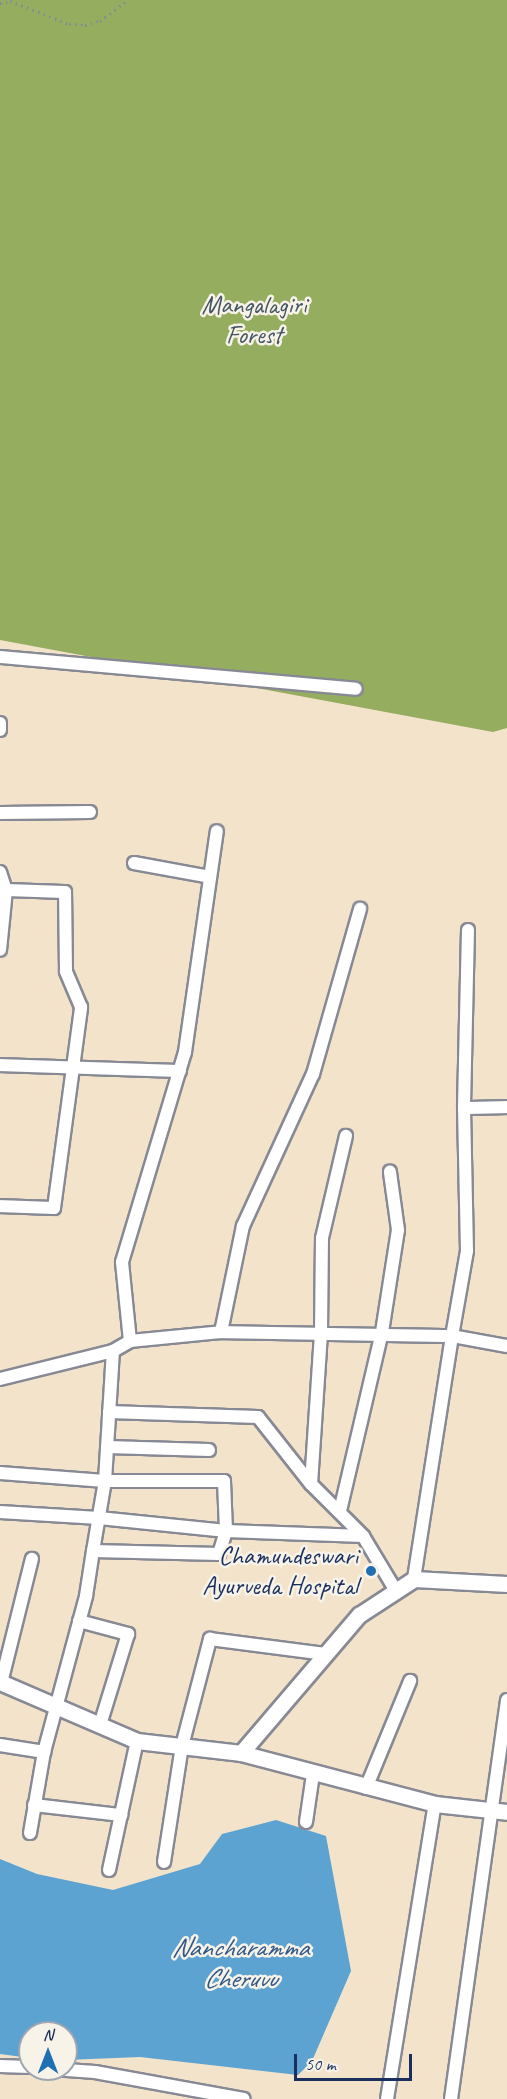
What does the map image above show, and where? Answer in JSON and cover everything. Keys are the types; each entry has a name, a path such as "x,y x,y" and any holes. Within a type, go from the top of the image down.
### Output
{"street":[{"path":"0,657 356,688"},
{"path":"0,723 0,730"},
{"path":"0,813 90,812"},
{"path":"130,1341 122,1262 180,1071 217,831"},
{"path":"134,863 210,877"},
{"path":"0,872 6,890 0,950"},
{"path":"0,1206 54,1208 81,1007 66,971 65,892 6,890"},
{"path":"221,1332 243,1226 314,1074 360,909"},
{"path":"414,1579 467,1251 464,1108 468,930"},
{"path":"0,1065 180,1071"},
{"path":"464,1108 507,1107"},
{"path":"311,1484 321,1332 322,1238 346,1136"},
{"path":"340,1512 382,1332 398,1230 390,1172"},
{"path":"0,1379 113,1351 130,1341 221,1332 382,1332 452,1336 507,1346"},
{"path":"30,1833 44,1752 79,1621 99,1518 105,1481 113,1351"},
{"path":"109,1412 258,1417 311,1484 363,1536 396,1591"},
{"path":"107,1447 209,1450"},
{"path":"0,1473 105,1481 224,1481 226,1531 219,1554 93,1551"},
{"path":"0,1512 99,1518 226,1531 363,1536"},
{"path":"32,1559 0,1683 137,1741 241,1754 435,1804 507,1812"},
{"path":"241,1754 359,1615 414,1579 507,1584"},
{"path":"79,1621 128,1634 100,1725"},
{"path":"164,1862 182,1746 210,1639 325,1654"},
{"path":"366,1788 410,1681"},
{"path":"451,2099 507,1700"},
{"path":"109,1870 137,1741"},
{"path":"0,1745 44,1752"},
{"path":"306,1822 313,1774"},
{"path":"387,2099 435,1804"},
{"path":"34,1805 121,1815"},
{"path":"0,2066 18,2067"},
{"path":"78,2071 95,2072 186,2095 244,2099"}],"path":[{"path":"0,3 10,1 69,24 85,25 100,21 128,0"}],"green space":[{"name":"Mangalagiri Forest","path":"0,0 507,0 507,728 493,732 0,640"}],"water":[{"name":"Nancharamma Cheruvu","path":"276,1820 326,1836 351,1971 312,2061 298,2075 140,2057 78,2060 78,2021 18,2021 18,2056 0,2054 0,1859 37,1874 113,1890 200,1864 222,1834"}],"place":[{"name":"Chamundeswari Ayurveda Hospital","path":"371,1571"}]}
